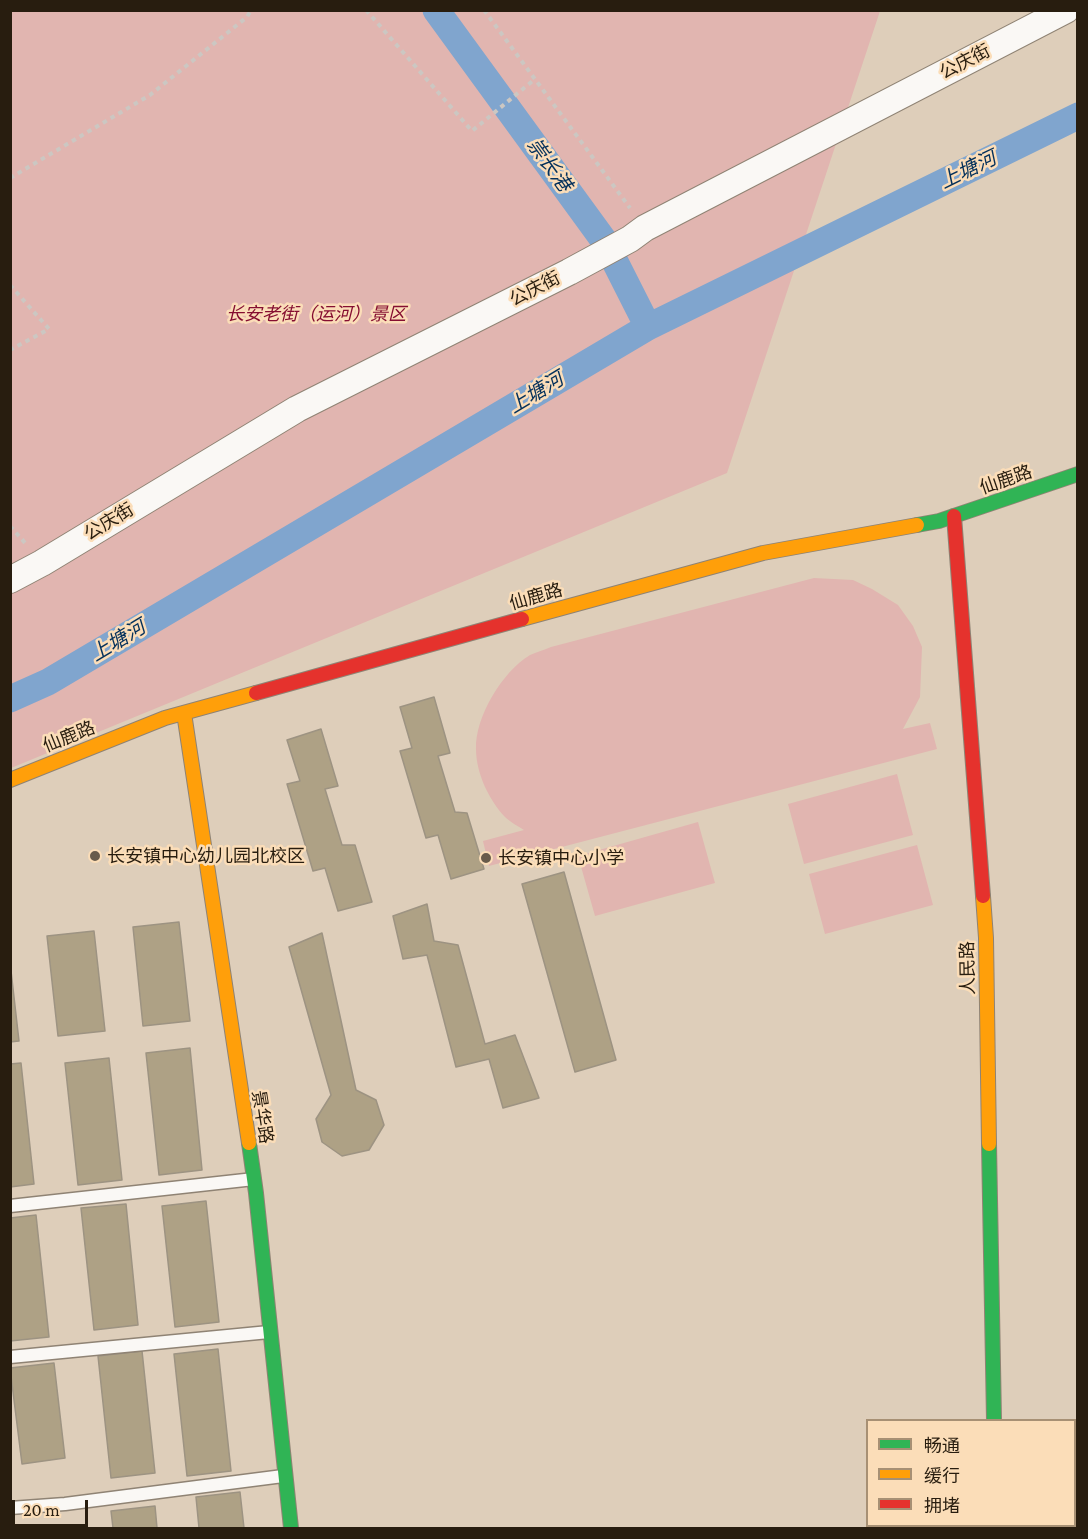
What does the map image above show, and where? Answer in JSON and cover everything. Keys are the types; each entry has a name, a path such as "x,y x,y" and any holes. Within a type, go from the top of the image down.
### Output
{"street":[{"name":"公庆街","path":"10,580 297,409 569,272 1066,10"},
{"name":"仙鹿路","path":"10,780 165,718 763,553 939,521 1077,474"},
{"name":"人民路","path":"954,516 986,938 994,1419"},
{"name":"景华路","path":"184,713 254,1179 291,1528"}],"lane":[{"path":"10,1206 254,1179"},
{"path":"10,1357 270,1332"},
{"path":"10,1508 285,1476"}],"path":[{"path":"10,178 150,95 247,17 252,10"},
{"path":"366,10 472,131 535,80"},
{"path":"484,10 535,80 638,234"},
{"path":"10,285 49,329 10,350"}],"green space":[{"name":"长安老街（运河）景区","path":"11,11 880,11 727,473 11,768"},
{"path":"814,578 853,580 898,605 913,626 922,647 920,697 903,729 930,723 937,749 489,866 483,841 524,830 505,817 489,794 478,767 477,736 492,696 510,672 520,663 530,655 551,647"},
{"path":"897,774 913,835 804,864 788,804"},
{"path":"698,822 715,883 595,916 578,856"},
{"path":"917,845 933,905 825,934 809,874"}],"building":[{"path":"434,697 450,753 438,756 455,812 467,813 484,869 451,879 438,835 426,838 400,751 412,748 400,707"},
{"path":"321,729 338,786 325,789 342,845 355,845 372,902 338,911 325,868 313,871 287,784 300,781 287,740"},
{"path":"564,872 616,1060 575,1072 522,884"},
{"path":"427,904 434,941 458,945 485,1044 515,1035 539,1098 503,1108 489,1059 456,1067 427,955 403,959 393,916"},
{"path":"179,922 190,1021 143,1026 133,927"},
{"path":"94,931 105,1031 58,1036 47,936"},
{"path":"322,933 356,1090 376,1100 384,1125 369,1150 342,1156 322,1142 316,1119 331,1095 289,947"},
{"path":"10,962 19,1041 10,1042"},
{"path":"190,1048 202,1170 159,1175 146,1053"},
{"path":"109,1058 122,1180 78,1185 65,1063"},
{"path":"21,1063 34,1184 10,1187 10,1064"},
{"path":"206,1201 219,1322 175,1327 162,1206"},
{"path":"126,1204 138,1325 94,1330 81,1208"},
{"path":"36,1215 49,1337 10,1341 10,1218"},
{"path":"218,1349 231,1471 187,1476 174,1354"},
{"path":"142,1351 155,1473 111,1478 98,1356"},
{"path":"54,1363 65,1458 22,1464 10,1368"},
{"path":"240,1492 244,1528 199,1528 196,1497"},
{"path":"155,1506 157,1528 113,1528 111,1511"}],"waterway":[{"name":"崇长港","path":"436,10 605,242 648,327"},
{"name":"上塘河","path":"10,699 48,682 648,327 1078,116"}],"traffic: fast":[{"path":"917,525 939,521 1078,474"},
{"path":"249,1143 291,1528"},
{"path":"989,1144 994,1419"}],"traffic: slow":[{"path":"522,619 763,553 917,525"},
{"path":"10,780 165,718 256,693"},
{"path":"184,713 249,1143"},
{"path":"983,896 986,938 989,1144"}],"traffic: jam":[{"path":"954,516 983,896"},
{"path":"256,693 522,619"}],"place":[{"name":"长安镇中心幼儿园北校区","path":"95,856"},
{"name":"长安镇中心小学","path":"486,858"}]}
